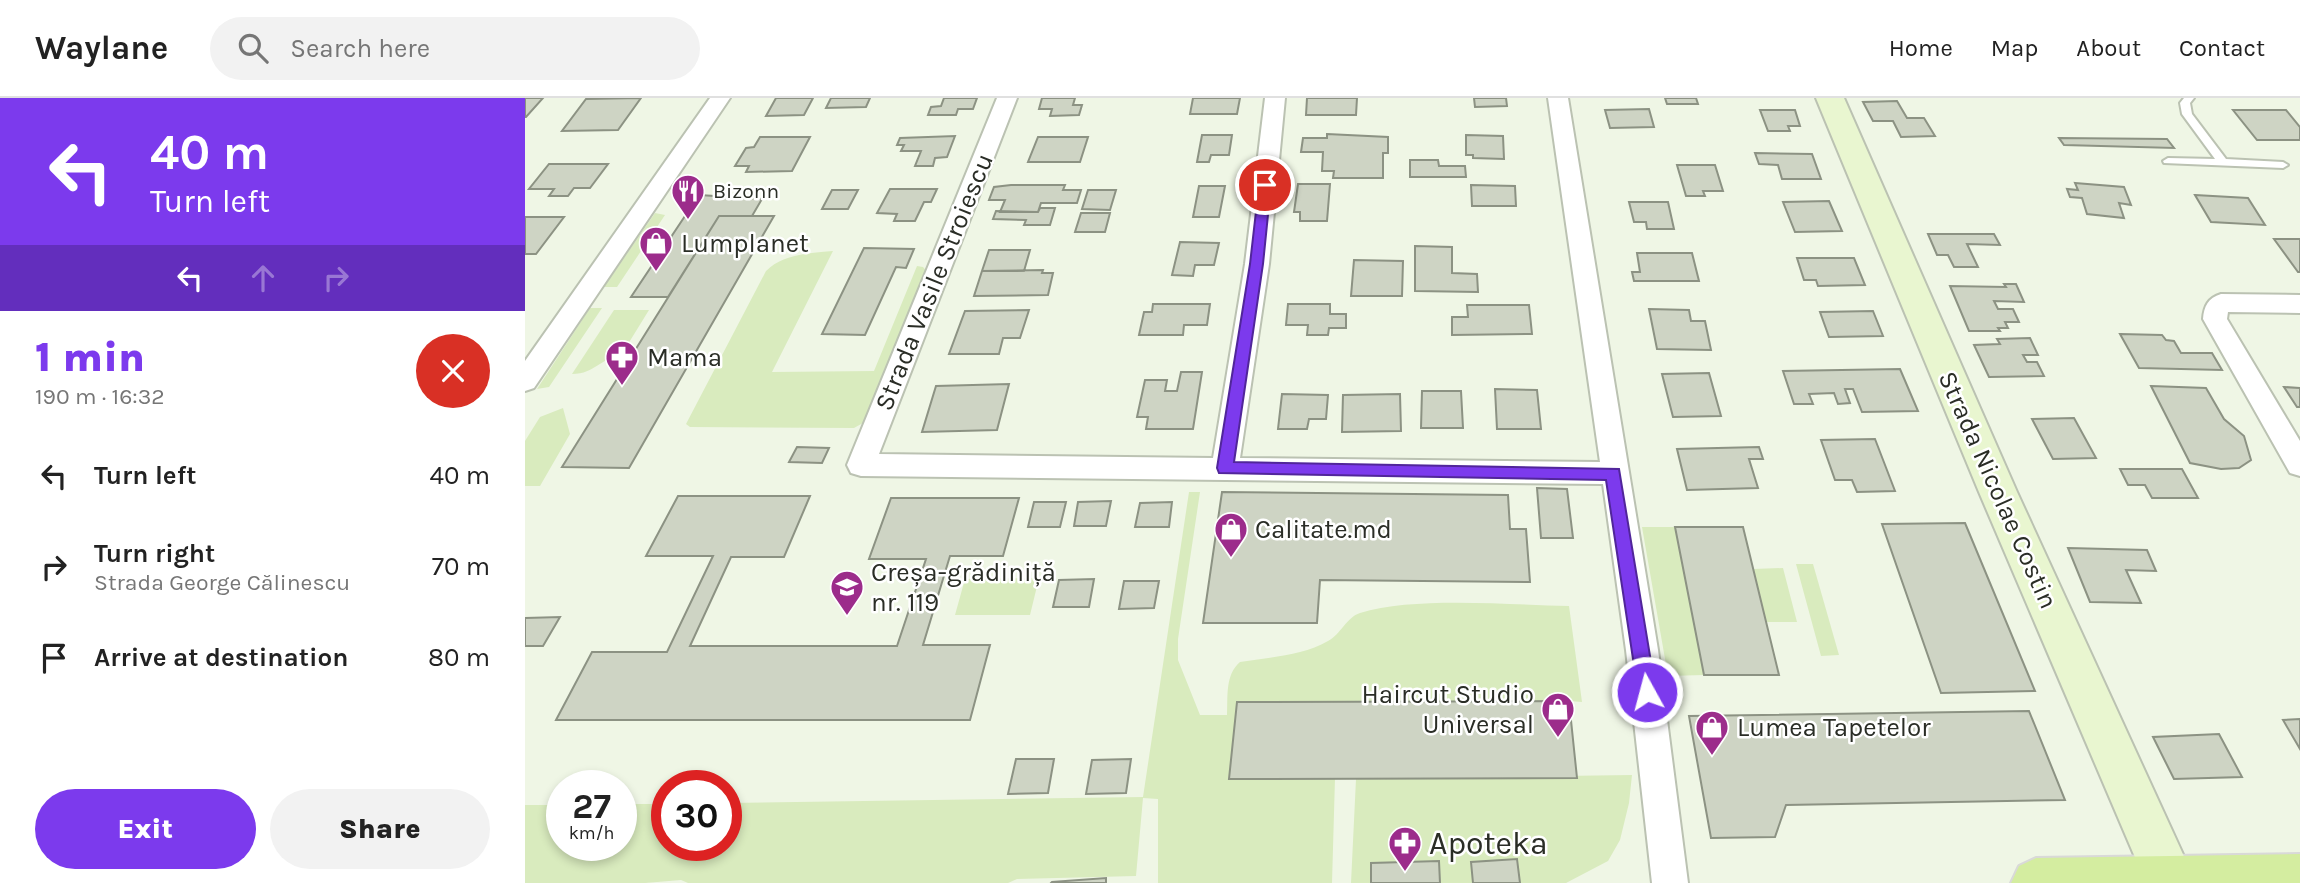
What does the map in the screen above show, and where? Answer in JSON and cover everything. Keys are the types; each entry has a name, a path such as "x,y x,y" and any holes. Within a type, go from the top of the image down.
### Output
{"main road":[{"name":"Strada Nicolae Costin","path":"1830,98 1998,492 2170,880"},
{"path":"2060,883 2300,879"}],"street":[{"path":"525,381 720,98"},
{"name":"Strada Vasile Stroiescu","path":"1007,98 861,465 1225,468"},
{"path":"1275,98 1257,264 1225,468 1613,473"},
{"path":"1558,98 1642,650 1670,883"},
{"path":"2300,304 2221,303 2216,309 2215,319 2300,465"}],"lane":[{"path":"2189,98 2185,103 2187,114 2223,162"},
{"path":"2168,160 2283,165"}],"green space":[{"path":"655,213 665,215 617,287 604,287"},
{"path":"833,251 772,372 874,371 917,266 923,267 929,274 870,419 854,428 690,427 686,424 766,271 789,258"},
{"path":"590,308 602,308 549,387 537,389"},
{"path":"614,310 649,310 620,357 607,360 587,371 572,374"},
{"path":"563,408 570,434 540,486 525,486 525,441 540,417"},
{"path":"1189,492 1200,492 1178,639 1178,660 1200,715 1227,715 1230,679 1240,662 1285,655 1318,646 1332,638 1351,618 1360,613 1434,603 1569,606 1582,702 1569,701 1335,778 1332,883 1158,883 1158,799 1143,798 1136,876 1017,879 1008,883 688,883 681,880 645,883 525,883 525,805 546,805 546,861 637,861 637,804 651,804 651,861 742,861 742,803 1143,797"},
{"path":"1642,527 1675,527 1704,675 1668,676"},
{"path":"1796,564 1813,564 1839,655 1821,656"},
{"path":"1783,568 1797,622 1766,622 1753,569"},
{"path":"1039,578 1030,615 955,615 965,579"},
{"path":"1632,775 1629,803 1620,840 1608,861 1566,883 1520,883 1517,859 1473,883 1440,883 1438,861 1372,863 1371,883 1351,883 1356,779"}],"building":[{"path":"525,98 543,98 526,117 525,117"},
{"path":"641,98 618,130 562,131 586,99"},
{"path":"776,98 813,98 804,115 766,116"},
{"path":"831,98 870,98 866,107 826,108"},
{"path":"944,98 977,98 973,109 958,109 956,115 928,115 931,107 941,106"},
{"path":"1042,98 1075,98 1073,105 1082,105 1079,115 1050,116 1052,109 1039,109"},
{"path":"1193,98 1240,98 1237,114 1190,114"},
{"path":"1307,98 1357,98 1356,115 1306,115"},
{"path":"1474,98 1506,98 1507,106 1475,107"},
{"path":"1665,98 1696,98 1698,104 1667,104"},
{"path":"1897,101 1907,118 1924,118 1935,136 1901,137 1893,121 1873,121 1863,102"},
{"path":"1649,109 1654,127 1610,128 1605,110"},
{"path":"1760,110 1795,110 1800,126 1788,126 1790,131 1768,131"},
{"path":"2233,110 2286,110 2300,127 2300,140 2257,140"},
{"path":"1327,134 1388,137 1388,153 1383,153 1383,178 1333,178 1334,171 1322,171 1323,152 1301,152 1303,138 1327,138"},
{"path":"1202,135 1232,135 1229,155 1211,155 1209,162 1197,162"},
{"path":"1466,135 1503,136 1504,159 1473,158 1473,155 1466,155"},
{"path":"955,136 947,157 935,158 933,166 915,166 921,151 901,151 904,145 897,145 900,138"},
{"path":"760,137 810,137 792,171 746,172 749,166 735,166 746,148 754,147"},
{"path":"1038,137 1088,137 1080,162 1028,162"},
{"path":"2059,138 2167,139 2174,148 2064,145"},
{"path":"1755,153 1812,154 1821,179 1782,179 1778,165 1759,164"},
{"path":"1410,160 1438,160 1439,166 1465,166 1466,177 1410,177"},
{"path":"549,164 608,164 590,188 574,188 568,196 549,196 554,189 529,189"},
{"path":"1677,165 1715,165 1723,191 1703,191 1705,196 1686,196"},
{"path":"2075,183 2124,187 2131,205 2119,203 2124,218 2087,214 2082,198 2070,197 2067,189 2078,190"},
{"path":"1298,184 1330,184 1327,221 1300,221 1300,212 1294,212"},
{"path":"1065,185 1063,190 1081,190 1077,203 1041,203 1038,212 1000,212 1005,200 989,200 994,187"},
{"path":"1471,185 1515,186 1516,206 1472,206"},
{"path":"1199,186 1225,186 1219,217 1193,217"},
{"path":"890,189 937,189 931,202 924,202 915,221 894,221 897,214 877,213"},
{"path":"832,190 858,190 848,209 822,209"},
{"path":"1088,190 1116,190 1110,210 1082,209"},
{"path":"699,195 762,199 752,216 719,216 668,297 631,297"},
{"path":"2195,195 2248,198 2265,225 2211,222"},
{"path":"1829,201 1842,231 1795,232 1783,202"},
{"path":"1629,202 1668,202 1674,229 1647,229 1646,222 1634,222"},
{"path":"1040,208 1055,208 1050,225 1024,225 1026,220 993,219 996,211 1038,212"},
{"path":"1081,213 1110,213 1105,232 1075,232"},
{"path":"719,216 774,216 629,468 562,467"},
{"path":"525,217 564,217 536,254 525,254"},
{"path":"1928,234 1994,234 2000,245 1967,244 1978,267 1954,267 1948,255 1937,255"},
{"path":"2274,239 2300,239 2300,272 2298,272"},
{"path":"1180,242 1219,243 1214,265 1195,265 1193,276 1172,275"},
{"path":"1415,246 1452,247 1452,273 1477,274 1478,292 1415,291"},
{"path":"864,248 914,249 906,268 896,267 865,335 822,334"},
{"path":"989,250 1030,250 1024,271 982,271"},
{"path":"1637,253 1692,253 1699,281 1634,281 1632,272 1640,272"},
{"path":"1797,258 1854,258 1865,285 1818,286 1816,280 1804,280"},
{"path":"1354,260 1403,261 1402,296 1351,296"},
{"path":"1043,270 1042,273 1053,273 1048,295 974,296 982,271"},
{"path":"2004,284 2016,284 2024,302 1994,301 1998,309 2013,309 2019,322 2005,322 2008,328 1998,328 2000,331 1969,331 1950,286 2006,287"},
{"path":"1153,304 1210,304 1207,325 1184,325 1183,335 1139,335 1144,312 1152,312"},
{"path":"1288,304 1330,304 1330,314 1346,314 1346,328 1329,328 1328,335 1307,335 1308,325 1286,325"},
{"path":"1467,305 1529,305 1532,334 1452,335 1452,317 1468,317"},
{"path":"1649,309 1689,310 1691,321 1705,321 1711,350 1657,349"},
{"path":"1029,310 1020,338 1003,338 999,354 949,354 965,311"},
{"path":"1873,311 1883,336 1829,337 1820,312"},
{"path":"2120,334 2162,335 2166,340 2174,341 2181,353 2212,353 2222,370 2139,368"},
{"path":"2030,338 2038,355 2023,355 2027,362 2037,362 2044,376 1989,377 1974,345 2000,344 1997,339"},
{"path":"1900,369 1918,411 1862,412 1853,389 1845,389 1850,403 1838,404 1834,393 1809,394 1813,404 1794,404 1783,371"},
{"path":"1181,372 1202,372 1193,429 1146,429 1148,417 1137,417 1145,380 1167,380 1165,391 1177,391"},
{"path":"1709,373 1721,416 1673,417 1662,374"},
{"path":"1009,384 997,430 922,432 936,386"},
{"path":"2151,386 2206,388 2224,419 2244,436 2251,460 2239,468 2221,469 2190,463"},
{"path":"2284,387 2300,388 2300,407 2297,407"},
{"path":"1495,389 1537,390 1541,429 1497,429"},
{"path":"1422,391 1461,391 1463,428 1421,428"},
{"path":"1282,394 1328,395 1326,419 1309,419 1307,429 1278,429"},
{"path":"1400,394 1401,431 1342,432 1343,395"},
{"path":"2074,418 2096,458 2053,459 2032,419"},
{"path":"1875,439 1895,491 1857,492 1852,480 1835,480 1821,440"},
{"path":"797,447 829,448 822,463 789,462"},
{"path":"1759,447 1763,459 1749,459 1758,488 1687,490 1677,449"},
{"path":"2120,469 2182,469 2198,498 2152,498 2145,485 2128,485"},
{"path":"1537,488 1567,489 1573,538 1541,538"},
{"path":"1222,492 1508,495 1510,529 1526,529 1530,582 1320,580 1317,623 1203,623"},
{"path":"678,496 810,496 784,557 731,557 690,646 897,646 926,559 869,559 891,498 1019,498 1003,556 950,556 923,645 990,645 970,720 556,720 592,652 667,652 713,556 646,556"},
{"path":"1111,501 1106,526 1074,526 1078,502"},
{"path":"1034,502 1066,502 1060,527 1028,527"},
{"path":"1172,502 1169,527 1135,527 1140,503"},
{"path":"1965,523 2035,691 1941,693 1882,524"},
{"path":"1675,527 1743,527 1779,675 1704,675"},
{"path":"2068,548 2147,550 2156,571 2126,570 2141,603 2090,602"},
{"path":"1094,579 1089,607 1053,607 1059,580"},
{"path":"1124,581 1159,581 1154,608 1119,609"},
{"path":"560,617 543,646 525,646 525,618"},
{"path":"1569,701 1577,778 1229,779 1237,702"},
{"path":"2029,711 2065,800 1786,805 1775,837 1711,838 1689,716"},
{"path":"2300,719 2300,749 2283,720"},
{"path":"2219,734 2242,777 2174,779 2153,737"},
{"path":"1016,759 1054,759 1048,793 1008,794"},
{"path":"1131,759 1126,793 1086,794 1092,760"},
{"path":"1517,859 1520,883 1473,883 1471,862"},
{"name":"Apoteka","path":"1439,861 1440,883 1371,883 1371,863"},
{"path":"1106,878 1106,883 1051,883 1052,882"}],"place":[{"name":"Bizonn","path":"688,221"},
{"name":"Lumplanet","path":"656,273"},
{"name":"Mama","path":"622,387"},
{"name":"Calitate.md","path":"1231,559"},
{"name":"Creșa-grădiniță nr. 119","path":"847,617"},
{"name":"Haircut Studio Universal","path":"1558,739"},
{"name":"Lumea Tapetelor","path":"1712,757"},
{"name":"Apoteka","path":"1405,873"}],"route":[{"path":"1265,185 1257,264 1225,468 1613,473 1647,692"}]}
